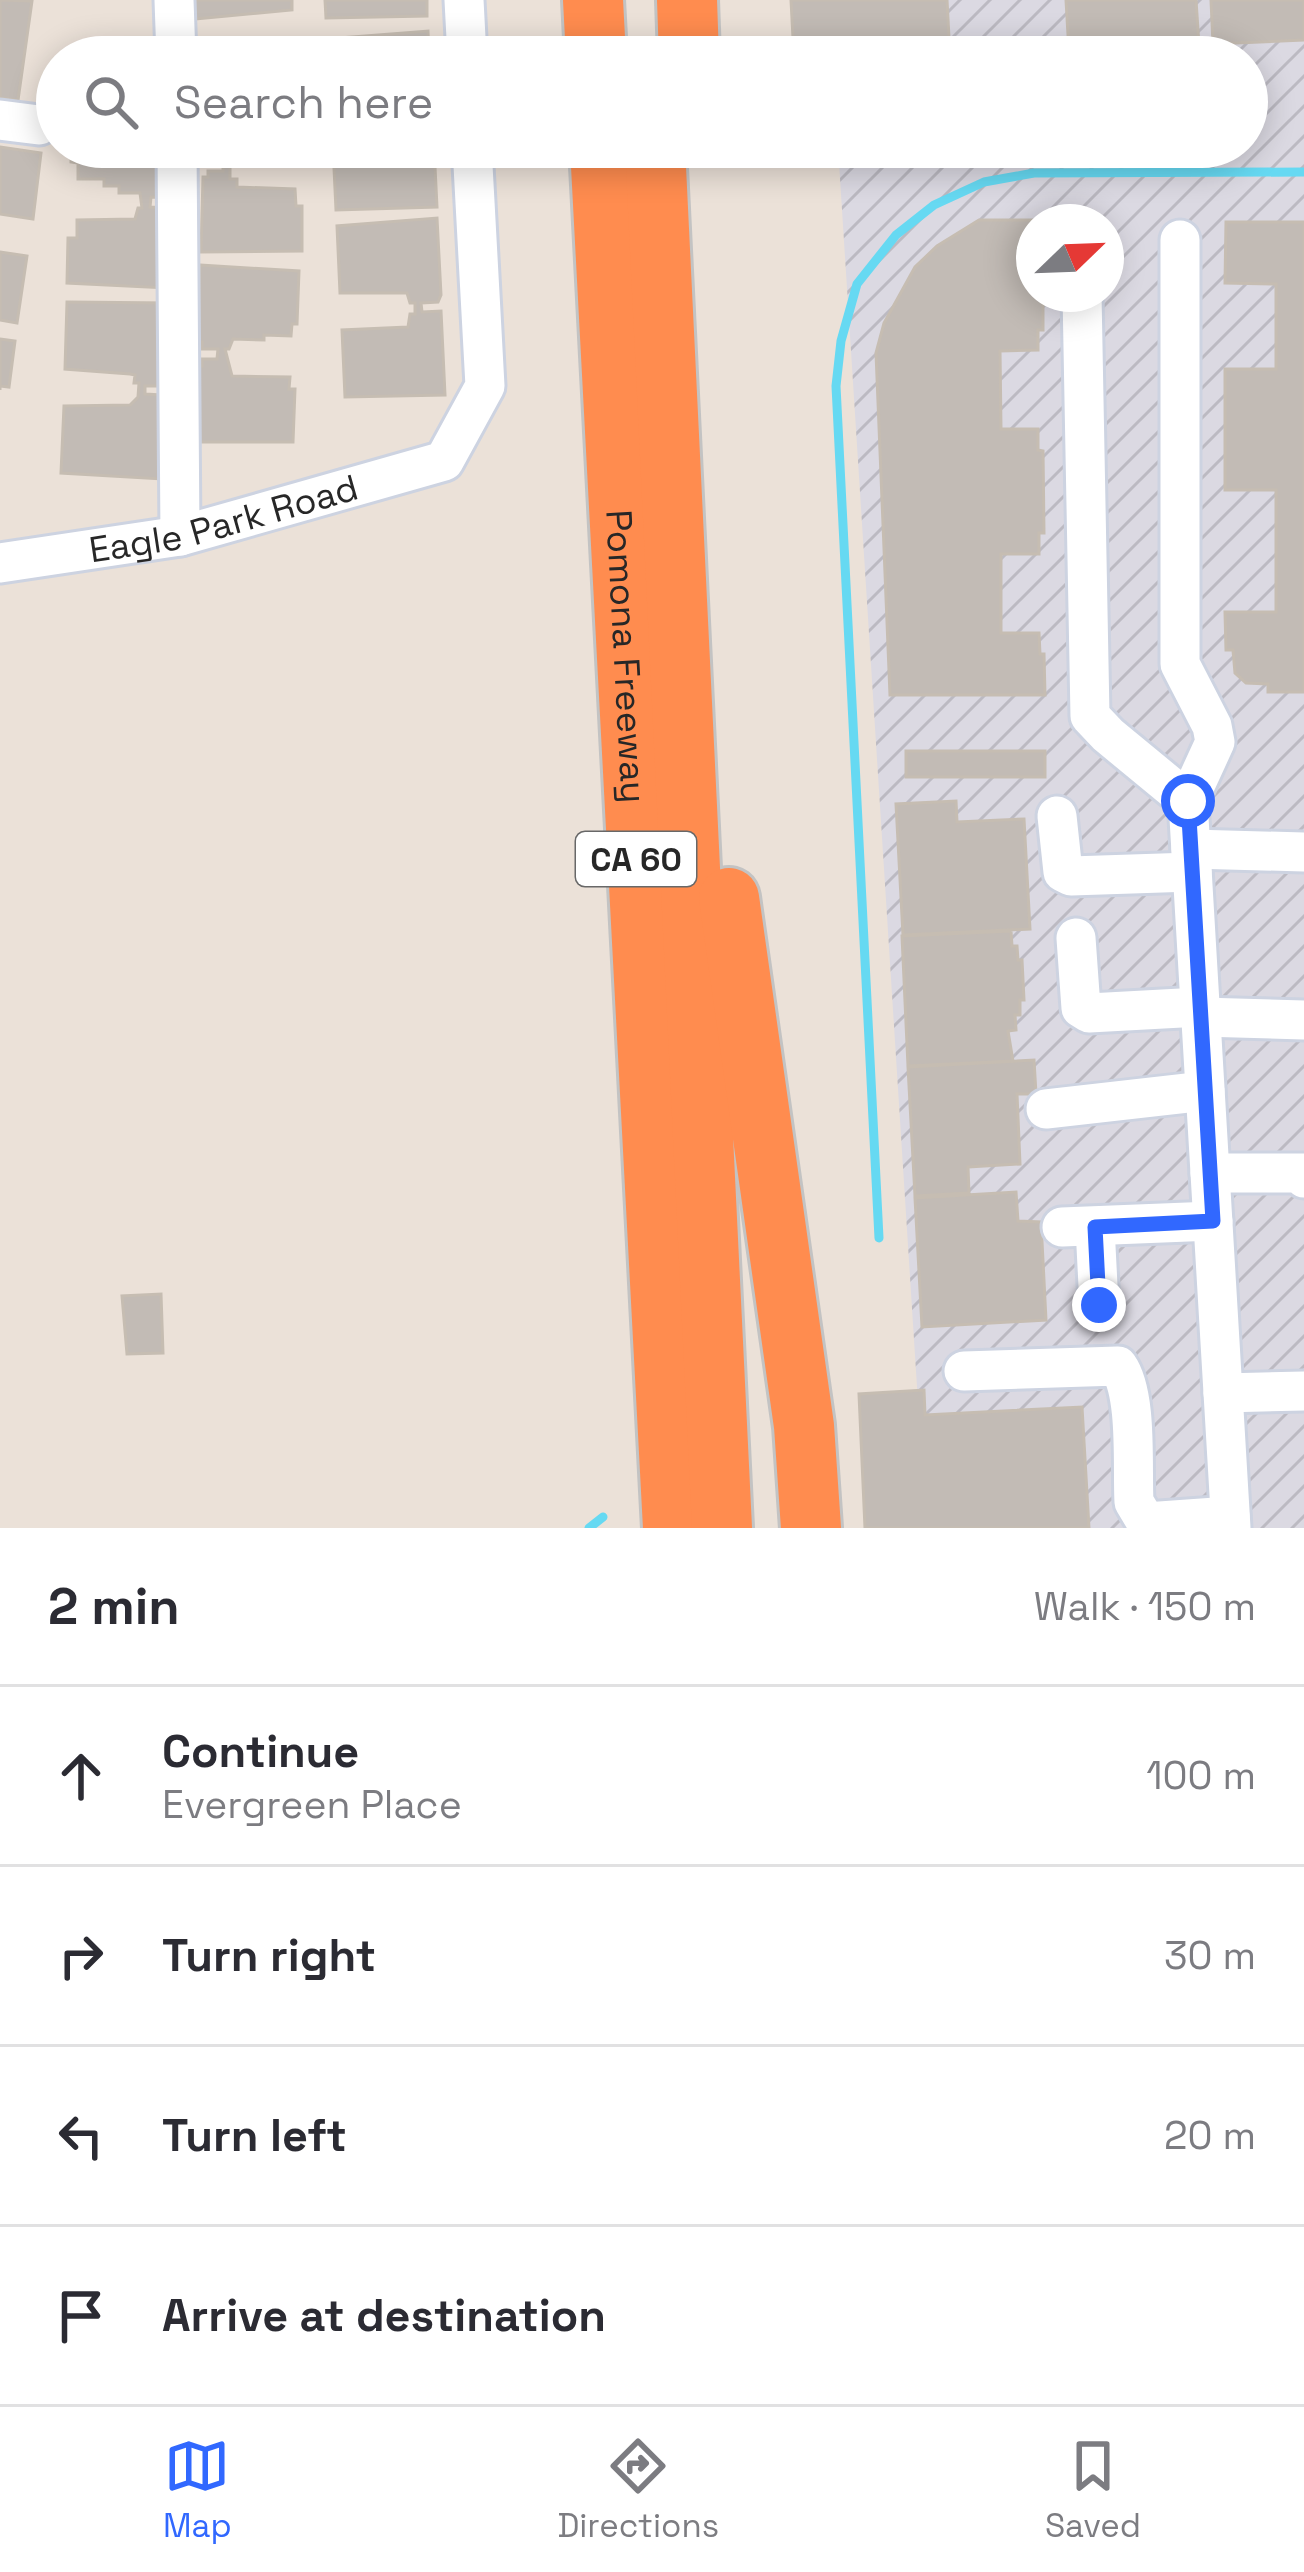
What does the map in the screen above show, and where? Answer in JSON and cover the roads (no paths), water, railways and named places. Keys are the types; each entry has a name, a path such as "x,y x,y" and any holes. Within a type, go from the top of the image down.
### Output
{"highway":[{"path":"593,0 595,36"},
{"path":"630,0 631,36"},
{"path":"648,0 650,36"},
{"path":"687,0 688,36"},
{"name":"Pomona Freeway","path":"601,168 673,1528"},
{"path":"638,168 703,1528"},
{"path":"656,168 722,1528"},
{"name":"CA 60","path":"695,168 759,1528"},
{"path":"729,898 805,1426 811,1528"}],"street":[{"path":"174,0 175,36"},
{"path":"464,0 466,36"},
{"path":"177,168 180,536"},
{"name":"Eagle Park Road","path":"0,563 180,536 444,461 485,386 473,168"},
{"path":"964,1371 1118,1366 1130,1398 1134,1502 1139,1515 1146,1522 1231,1522 1188,801 1215,742 1212,726 1180,664 1180,240"},
{"path":"1082,312 1090,716 1188,801"},
{"path":"1058,816 1063,872 1071,876 1304,852"},
{"path":"1076,938 1081,1007 1089,1013 1201,1012 1304,1020"},
{"path":"1046,1109 1205,1091"},
{"path":"1210,1173 1302,1173 1304,1178"},
{"path":"1099,1305 1078,1227 1213,1221"},
{"path":"1223,1393 1304,1391"}],"waterway":[{"path":"879,1238 836,386 841,341 857,284 896,235 934,205 984,182 1034,173 1304,172"},
{"path":"589,1528 603,1517"}]}
